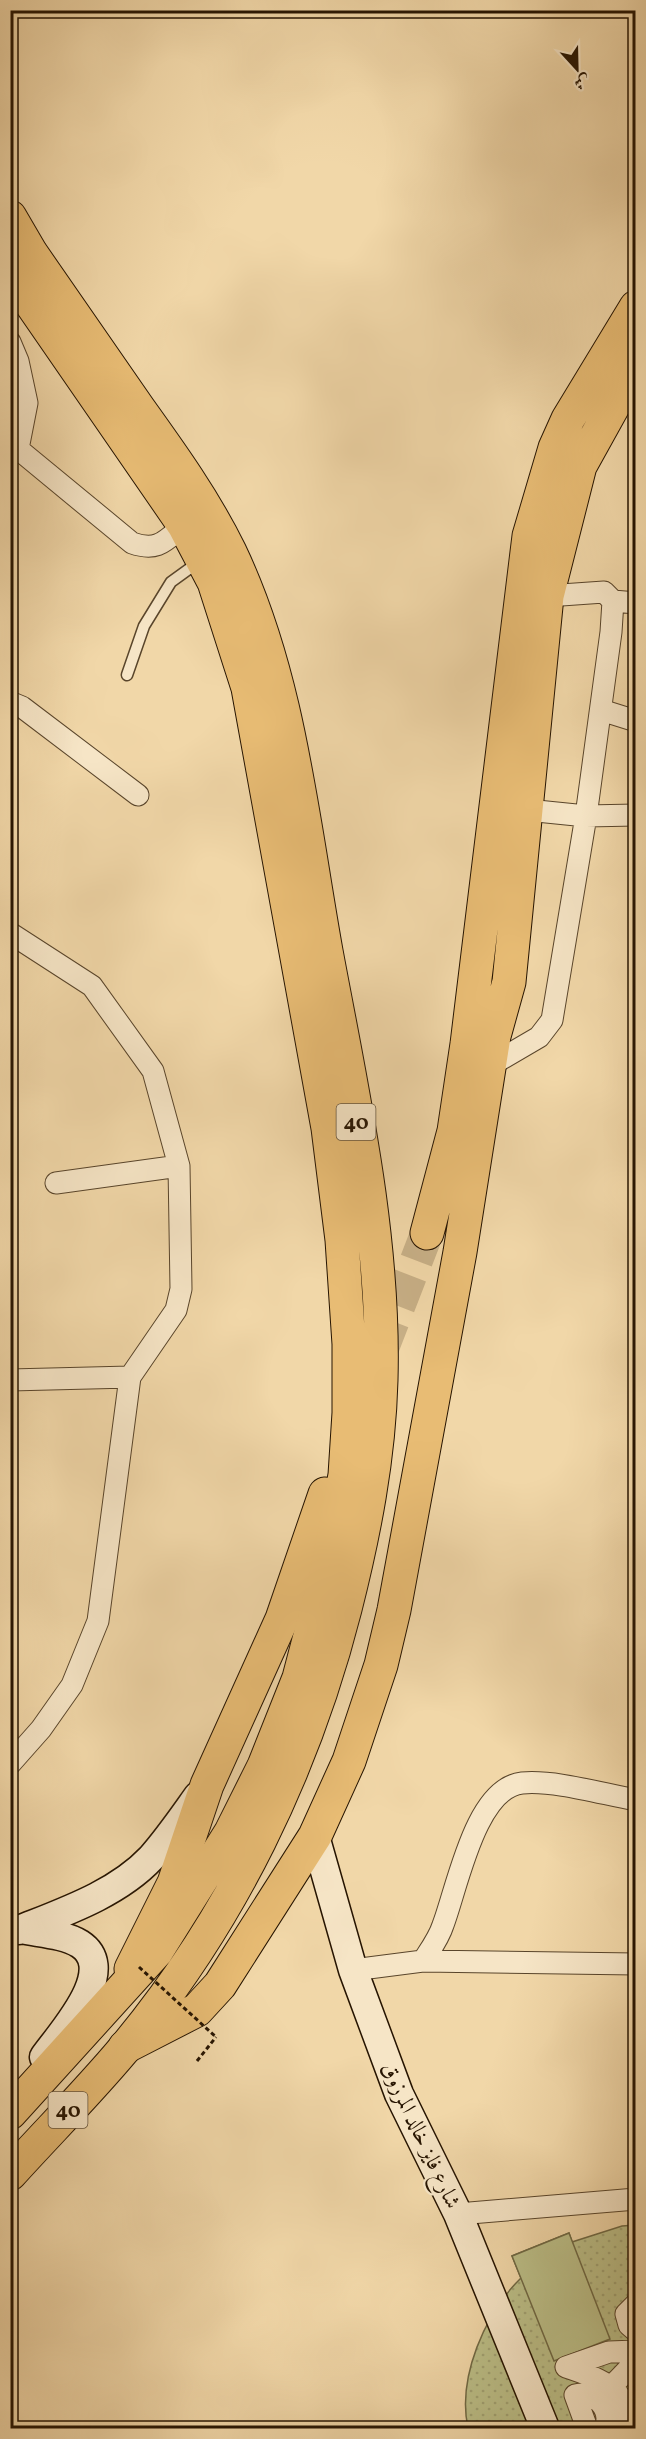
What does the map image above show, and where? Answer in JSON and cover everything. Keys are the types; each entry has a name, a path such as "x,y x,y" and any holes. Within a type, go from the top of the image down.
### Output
{"main road":[{"name":"40","path":"10,217 31,253 194,488 228,548 252,602 278,685 332,979 372,1230 380,1329 381,1382 363,1536 332,1661 312,1721 276,1808 249,1863 187,1963 125,2047 10,2174"},
{"name":"40","path":"10,273 184,525 202,559 232,632 248,688 328,1128 342,1240 349,1344 349,1413 345,1475 327,1571 299,1678 264,1766 231,1832 166,1939 10,2113"},
{"path":"426,1233 454,1131 466,1055 529,536 552,457 568,419 636,307"},
{"path":"125,2047 197,2010 220,1984 315,1836 350,1761 381,1665 394,1610 460,1252 494,1036 509,982 547,596 580,466 636,365"},
{"path":"119,1993 174,1883 207,1785 282,1618 325,1494"}],"street":[{"path":"10,342 18,361 27,404 14,450 132,543 148,549 160,545 184,525"},
{"path":"547,596 604,592 613,601 636,603"},
{"path":"491,1065 539,1037 552,1020 586,816 613,601"},
{"path":"10,702 22,707 138,795"},
{"path":"601,710 636,721"},
{"path":"527,810 586,816 636,815"},
{"path":"10,933 92,986 153,1071 179,1166 181,1289 176,1310 130,1377 98,1621 72,1685 41,1729 10,1764"},
{"path":"56,1183 179,1166"},
{"path":"10,1380 130,1377"},
{"path":"423,1961 442,1928 483,1813 499,1795 520,1784 543,1784 636,1800"},
{"path":"16,1931 85,1902 120,1884 150,1859 207,1785"},
{"name":"شارع فايز خالد المرزوق","path":"315,1836 353,1970 408,2113 458,2214 545,2428"},
{"path":"10,2113 40,2063 82,2005 92,1983 93,1971 89,1953 81,1945 64,1938 16,1931"},
{"path":"353,1970 423,1961 636,1964"},
{"path":"458,2214 636,2199"},
{"path":"636,2304 626,2314 629,2325 636,2331"},
{"path":"619,2398 600,2402 588,2384 566,2367 609,2352 636,2351"},
{"path":"625,2428 627,2420 619,2398 636,2361"},
{"path":"587,2428 575,2395 588,2384"}],"lane":[{"path":"127,675 144,626 171,582 202,559"}],"path":[{"path":"139,1967 216,2037 197,2061"}],"green space":[{"path":"635,2225 635,2428 589,2395 587,2428 468,2428 467,2388 470,2368 477,2347 496,2309 521,2278 512,2256 569,2233 572,2242 622,2226"},
{"path":"569,2233 610,2339 554,2361 512,2256"}],"tunnel":[{"path":"381,1352 427,1233"}]}
